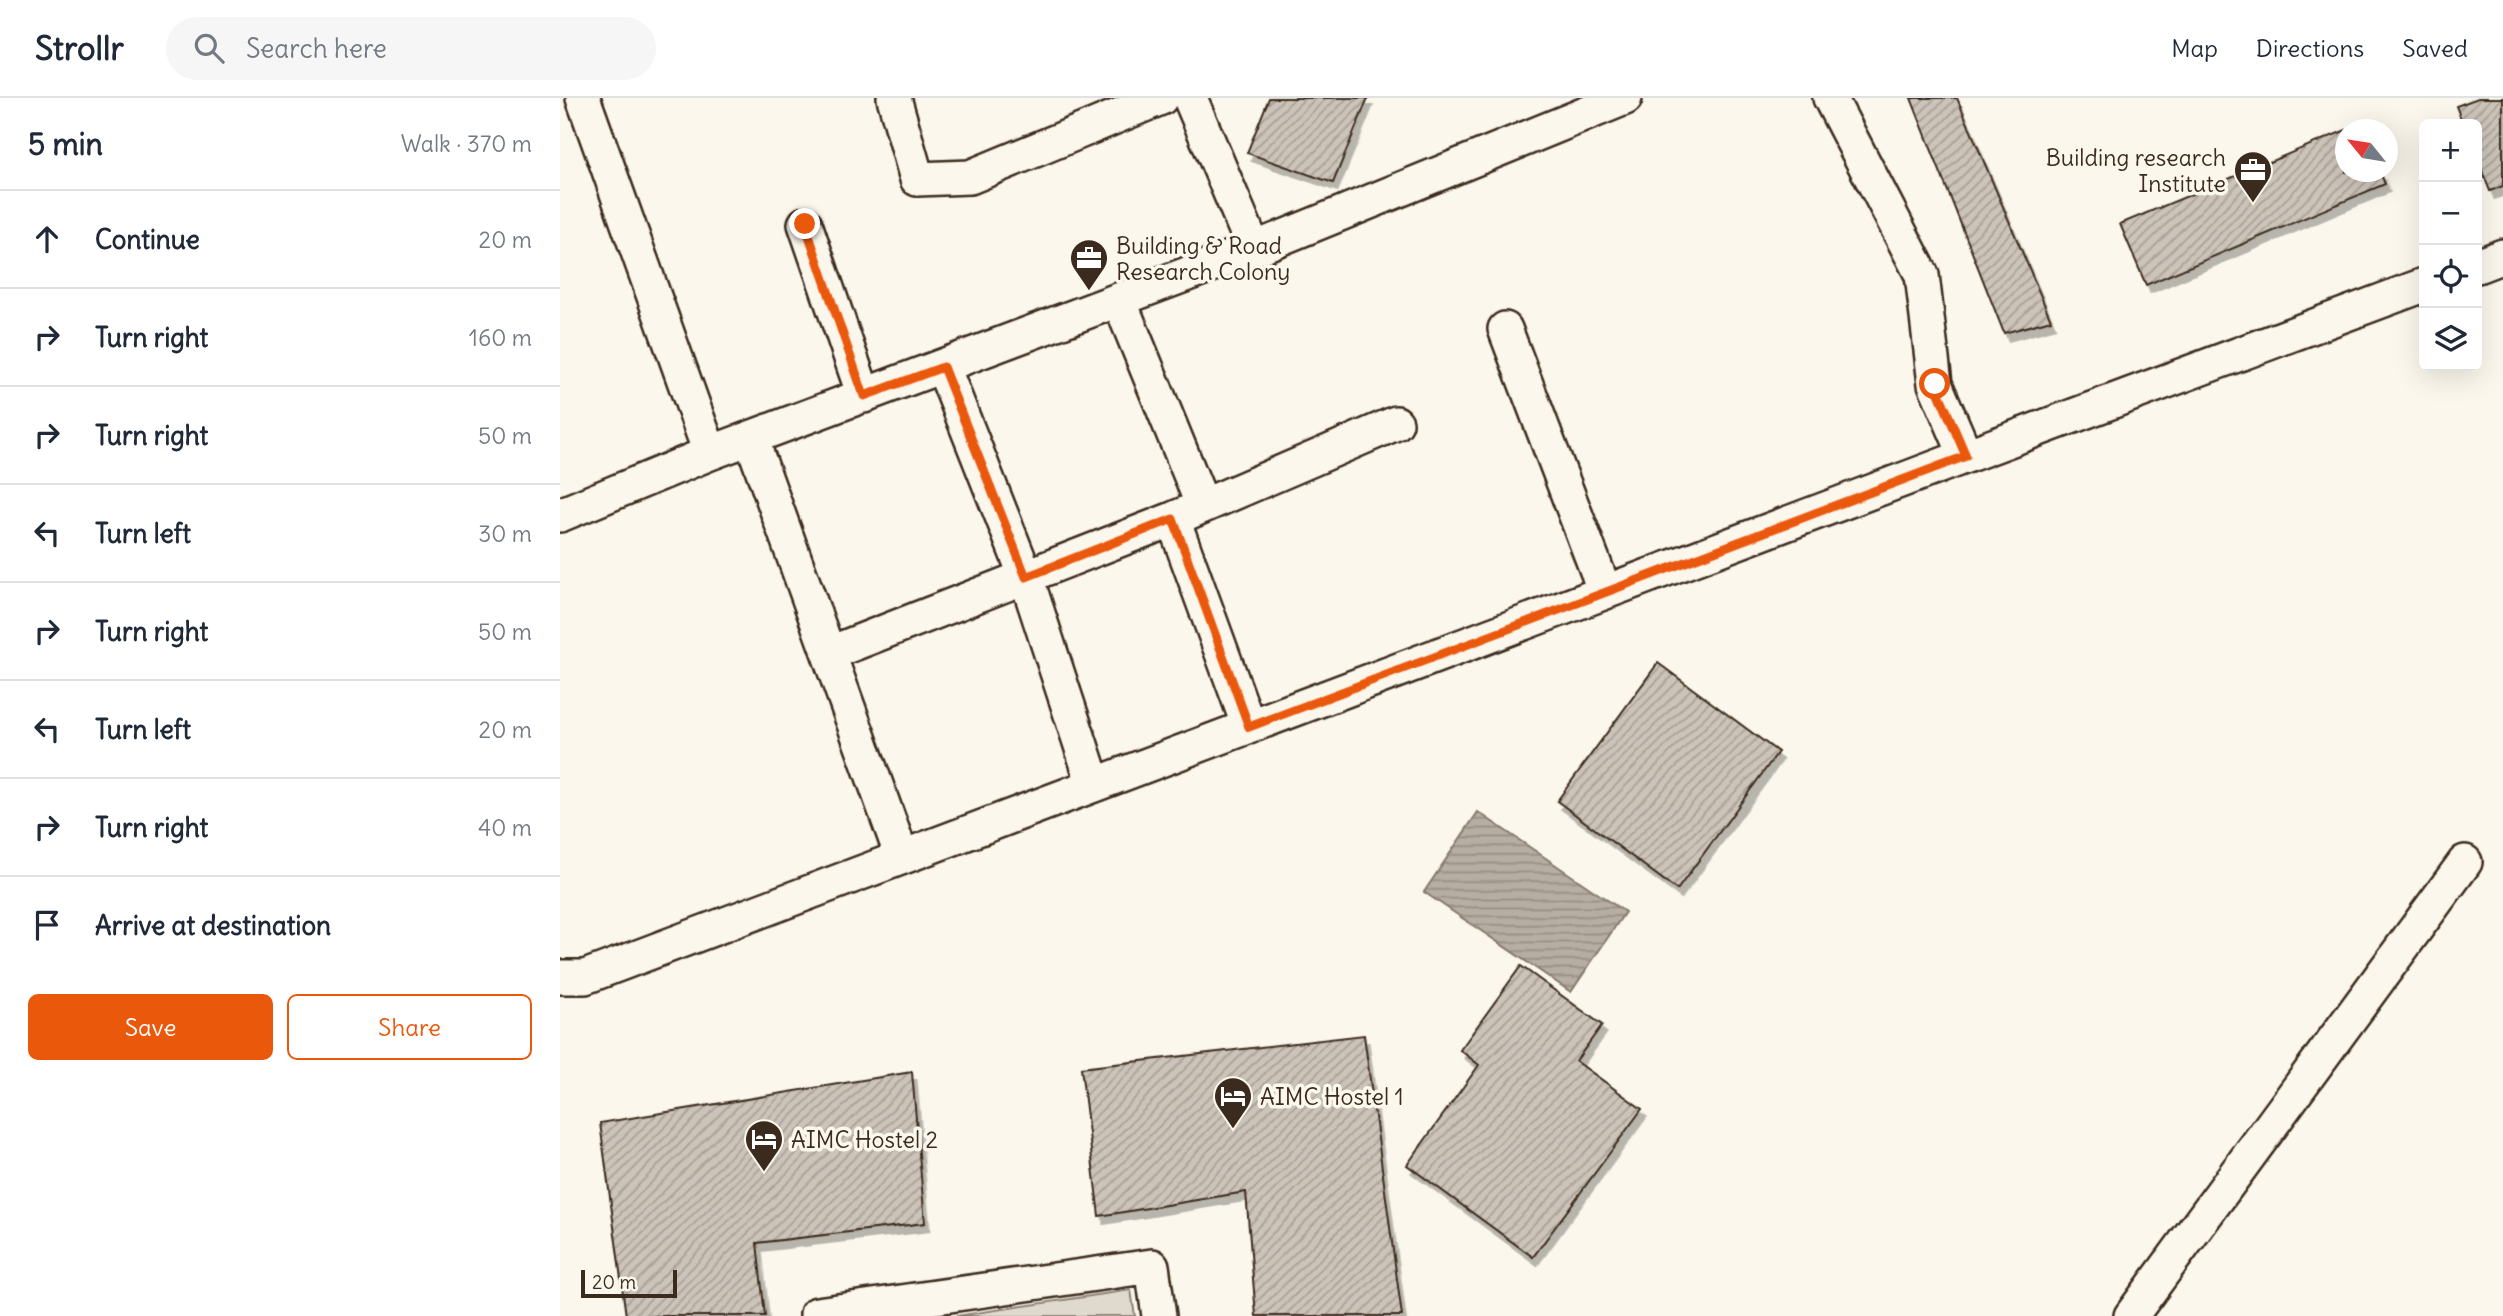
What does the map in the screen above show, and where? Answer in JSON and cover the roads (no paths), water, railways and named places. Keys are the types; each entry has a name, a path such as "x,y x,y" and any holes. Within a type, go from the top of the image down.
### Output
{"street":[{"path":"583,98 710,453"},
{"path":"894,98 917,179 970,177 1161,98"},
{"path":"1190,98 1254,249"},
{"path":"560,515 710,453 1254,249 1625,98"},
{"path":"1830,98 1922,275 1935,384 1966,456"},
{"path":"805,224 864,396"},
{"path":"2482,263 2503,256"},
{"path":"560,977 585,977 2419,287"},
{"path":"1119,300 1203,506"},
{"path":"1506,329 1605,592"},
{"path":"943,367 1026,577 1094,785"},
{"path":"830,653 1173,519 1396,423"},
{"path":"751,438 902,858"},
{"path":"1173,519 1249,727"},
{"path":"2130,1316 2465,862"},
{"path":"817,1316 1152,1266 1159,1316"}],"place":[{"name":"Building research Institute","path":"2253,204"},
{"name":"Building & Road Research Colony","path":"1089,292"},
{"name":"AIMC Hostel 1","path":"1233,1130"},
{"name":"AIMC Hostel 2","path":"764,1173"}]}
